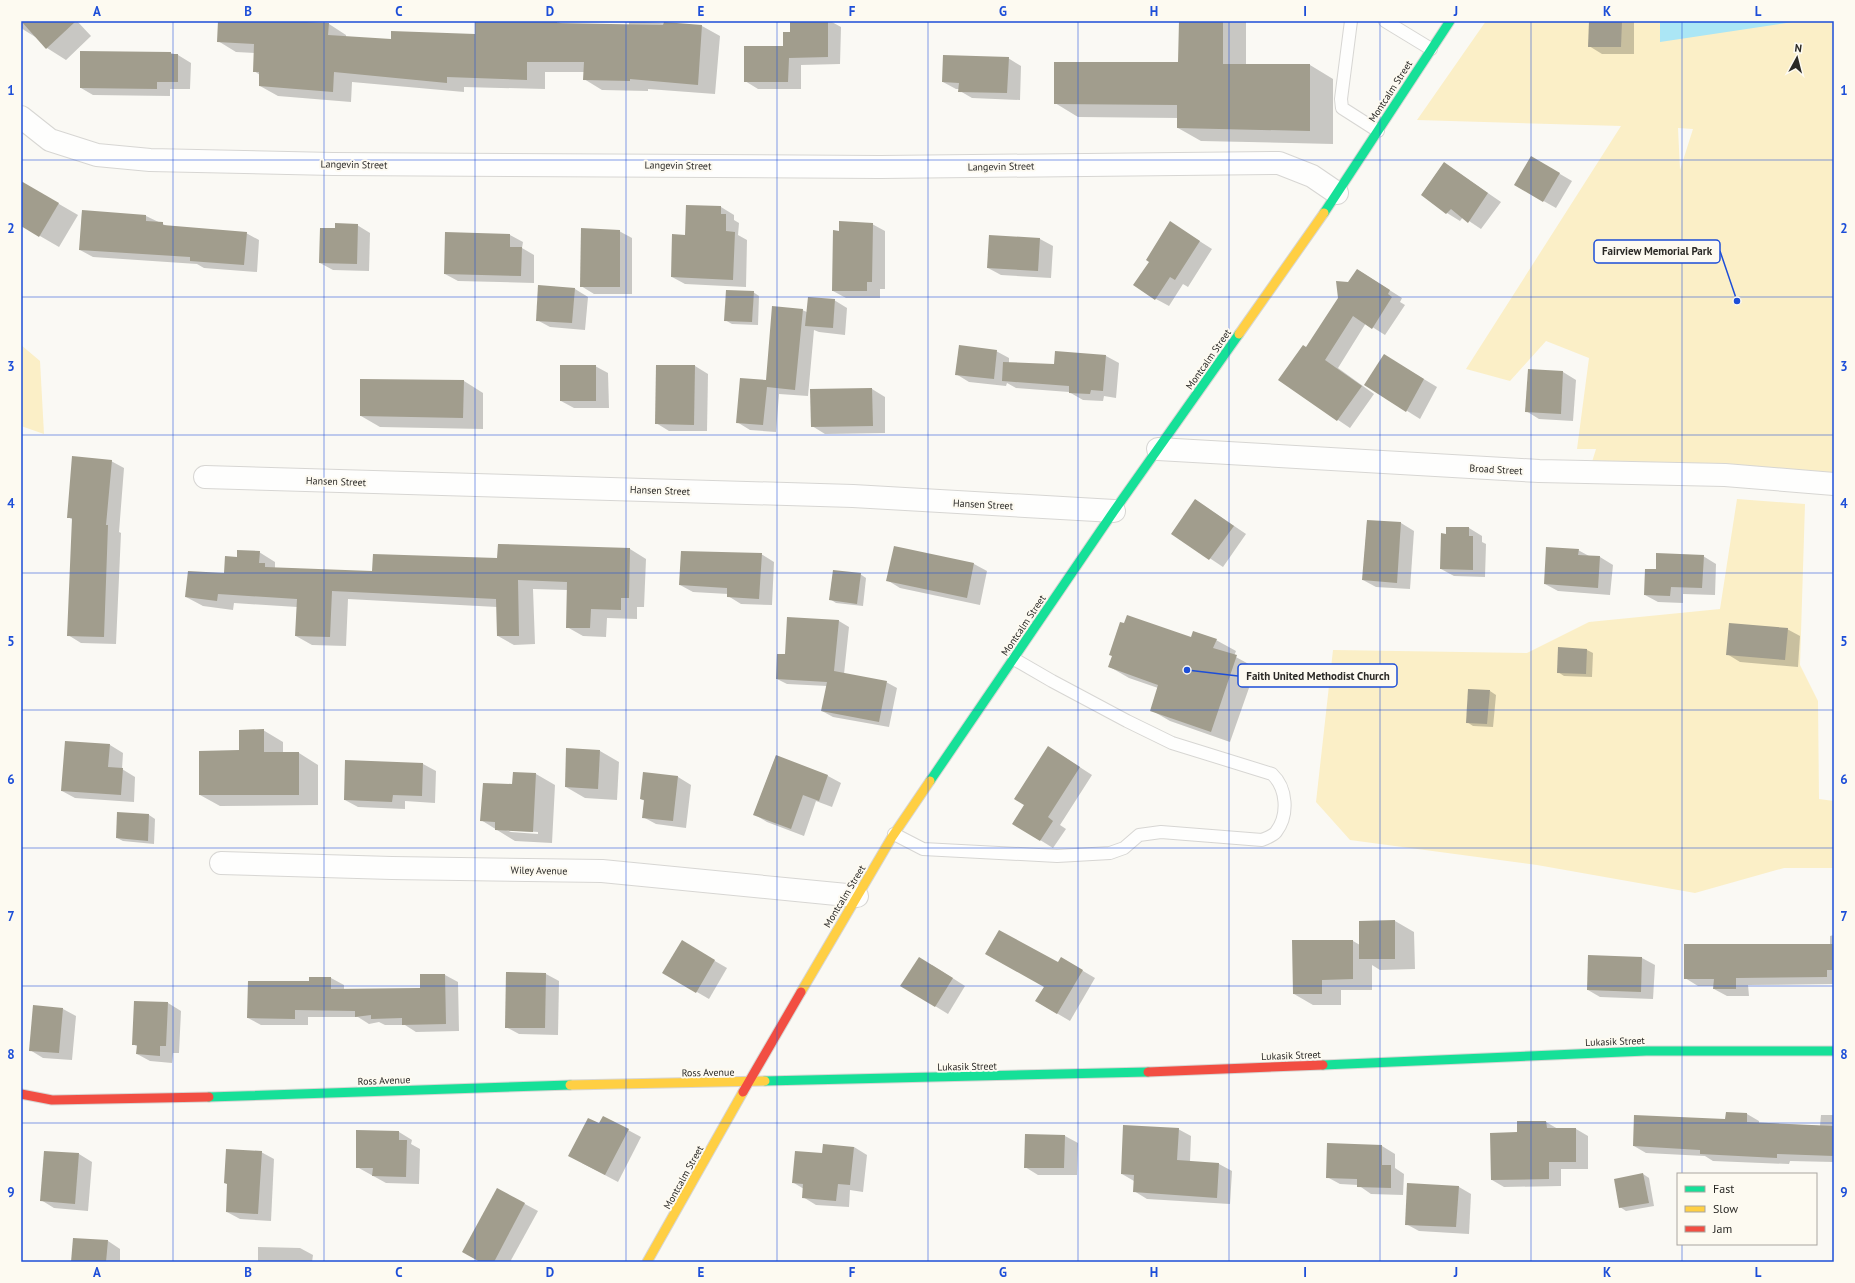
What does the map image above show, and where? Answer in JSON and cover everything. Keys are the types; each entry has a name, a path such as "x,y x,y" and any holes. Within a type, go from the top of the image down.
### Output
{"street":[{"name":"Montcalm Street","path":"647,1262 748,1082 894,834 1114,511 1305,242 1450,21"},
{"name":"Langevin Street","path":"21,117 50,140 97,155 150,160 333,164 874,167 1279,163 1312,176 1337,193"},
{"name":"Broad Street","path":"1158,449 1539,471 1726,475 1834,484"},
{"name":"Hansen Street","path":"205,477 853,496 1114,511"},
{"name":"Wiley Avenue","path":"220,863 392,868 602,871 857,896"},
{"name":"Lukasik Street","path":"748,1082 1126,1073 1646,1051 1834,1051"},
{"name":"Ross Avenue","path":"21,1094 52,1100 60,1100 278,1095 524,1086 748,1082"}],"lane":[{"path":"1351,21 1341,99 1342,108 1378,131"},
{"path":"1385,21 1431,49"},
{"path":"894,834 923,849 1057,856 1110,853 1124,848 1139,834 1161,832 1262,840 1275,833 1282,820 1285,798 1279,781 1272,774 1172,743 1052,682 1014,659"}],"shaded area":[{"path":"1486,21 1834,21 1834,495 1588,475 1596,449 1577,449 1589,358 1546,341 1510,381 1466,369 1621,126 1417,120","holes":["1678,128 1693,129 1680,170"]},
{"path":"21,345 40,361 44,434 21,426"},
{"path":"1737,499 1805,504 1800,665 1818,701 1819,799 1834,801 1834,868 1784,868 1695,893 1537,865 1350,840 1316,802 1333,650 1527,653 1589,622 1720,609"}],"water":[{"path":"1660,21 1793,21 1793,22 1660,42"}],"building":[{"path":"21,21 76,21 46,49"},
{"path":"218,21 329,23 328,35 391,39 391,31 475,34 475,21 557,21 557,23 663,25 664,22 702,25 698,85 630,79 630,81 583,80 584,62 527,62 527,80 447,77 447,83 334,72 333,92 259,86 259,72 253,72 254,44 217,42"},
{"path":"790,21 828,21 828,57 789,58 788,82 744,82 744,46 783,46 783,32 790,32"},
{"path":"1179,21 1223,21 1223,64 1310,64 1310,131 1177,128 1177,105 1054,104 1054,62 1178,62"},
{"path":"1589,21 1622,21 1621,47 1588,47"},
{"path":"80,51 171,52 171,54 178,54 178,82 157,82 157,89 80,88"},
{"path":"943,55 1009,57 1007,93 958,92 959,83 942,82"},
{"path":"1531,156 1560,173 1543,202 1514,185"},
{"path":"1444,162 1488,193 1468,223 1451,209 1446,214 1421,195"},
{"path":"21,181 59,203 39,237 21,226"},
{"path":"686,205 721,206 721,214 726,214 726,231 735,232 733,280 671,277 672,234 685,235"},
{"path":"82,210 146,215 146,221 163,222 163,225 247,232 244,265 190,261 190,257 79,250"},
{"path":"839,221 873,223 872,282 867,282 867,291 832,291 833,230 839,231"},
{"path":"1170,221 1200,241 1175,280 1170,277 1155,300 1133,285 1149,262 1146,260"},
{"path":"335,223 358,224 357,264 319,263 320,228 335,228"},
{"path":"581,228 620,230 620,287 580,287"},
{"path":"445,232 510,234 510,247 522,247 521,276 444,274"},
{"path":"989,235 1040,238 1038,271 987,268"},
{"path":"1357,269 1390,290 1388,294 1392,297 1372,329 1353,316 1325,360 1362,386 1337,421 1278,380 1303,345 1306,347 1338,298 1336,281 1348,282"},
{"path":"538,285 575,288 572,323 536,321"},
{"path":"726,290 754,291 752,322 724,321"},
{"path":"808,297 835,299 833,328 805,326"},
{"path":"772,306 803,309 795,390 767,387 763,425 736,423 740,378 766,380"},
{"path":"959,345 997,350 994,379 955,375"},
{"path":"1055,351 1106,355 1103,391 1091,390 1090,394 1069,393 1069,386 1002,381 1003,362 1054,364"},
{"path":"1384,354 1424,379 1406,412 1364,385"},
{"path":"560,365 596,365 596,401 560,401"},
{"path":"656,365 695,365 694,425 655,424"},
{"path":"1528,369 1563,371 1561,414 1525,412"},
{"path":"360,379 464,380 463,418 360,416"},
{"path":"872,388 873,426 811,427 810,389"},
{"path":"72,456 112,460 106,525 108,525 104,637 67,636 72,518 67,518"},
{"path":"1195,499 1234,526 1209,560 1171,534"},
{"path":"1367,520 1401,522 1397,583 1362,580"},
{"path":"1446,527 1469,527 1469,536 1473,536 1473,570 1440,569 1441,533 1446,534"},
{"path":"498,544 630,548 629,598 621,598 621,610 591,609 590,628 566,628 567,582 518,580 519,636 497,636 496,599 332,591 330,637 295,636 297,599 218,594 217,601 185,597 188,571 224,573 225,556 237,557 237,550 260,551 259,563 265,563 265,567 372,571 373,554 497,558"},
{"path":"894,546 974,563 967,598 886,581"},
{"path":"1546,547 1579,549 1578,555 1600,556 1598,588 1544,584"},
{"path":"681,551 762,553 759,599 727,597 727,588 679,585"},
{"path":"1656,553 1704,555 1702,588 1671,587 1670,596 1644,595 1645,569 1656,569"},
{"path":"833,570 861,573 857,604 829,600"},
{"path":"1127,615 1191,637 1193,631 1217,639 1213,648 1237,655 1211,732 1150,711 1158,685 1108,667 1112,656 1109,655 1120,622 1124,623"},
{"path":"787,617 839,620 834,671 887,681 879,722 821,711 827,682 776,679 777,654 785,654"},
{"path":"1729,623 1788,628 1785,660 1726,655"},
{"path":"1558,647 1587,649 1586,674 1557,673"},
{"path":"1468,689 1490,690 1487,724 1466,723"},
{"path":"264,729 264,752 299,752 299,795 199,795 199,751 239,750 239,730"},
{"path":"65,741 110,744 108,767 123,768 121,795 61,791"},
{"path":"1048,746 1080,767 1048,817 1053,821 1040,841 1012,824 1024,805 1014,799"},
{"path":"566,748 600,750 598,789 565,787"},
{"path":"776,755 828,775 819,801 803,795 791,829 753,815"},
{"path":"345,760 423,763 422,796 393,795 392,802 344,800"},
{"path":"513,772 536,773 533,832 495,830 495,822 480,821 483,783 512,784"},
{"path":"643,772 678,776 673,821 642,818 644,800 640,799"},
{"path":"117,812 149,814 148,841 116,838"},
{"path":"1395,920 1395,959 1359,959 1359,921"},
{"path":"999,930 1058,962 1061,957 1083,970 1057,1014 1035,1001 1044,987 985,954"},
{"path":"682,940 715,960 696,993 662,973"},
{"path":"1292,940 1353,940 1353,979 1322,980 1322,994 1293,994"},
{"path":"1684,944 1834,944 1834,970 1827,970 1827,977 1736,978 1736,989 1713,989 1714,979 1684,979"},
{"path":"1588,955 1642,957 1641,992 1587,990"},
{"path":"919,957 953,978 935,1007 900,986"},
{"path":"506,972 546,973 545,1028 505,1028"},
{"path":"420,974 445,974 446,1024 402,1025 402,1018 371,1019 371,1015 355,1017 355,1011 295,1010 295,1019 247,1018 248,981 309,981 309,977 331,977 331,989 420,988"},
{"path":"134,1001 168,1002 166,1046 160,1046 160,1056 136,1054 137,1045 132,1045"},
{"path":"33,1005 63,1008 59,1053 29,1051"},
{"path":"1726,1112 1747,1113 1747,1122 1834,1126 1834,1156 1777,1154 1777,1158 1700,1154 1700,1150 1633,1146 1634,1115 1725,1119"},
{"path":"603,1116 629,1129 605,1175 568,1156 588,1118 599,1123"},
{"path":"1517,1121 1546,1121 1547,1128 1576,1128 1576,1162 1549,1162 1549,1179 1491,1180 1490,1133 1517,1132"},
{"path":"1123,1125 1179,1128 1177,1160 1219,1163 1217,1198 1133,1192 1134,1175 1121,1174"},
{"path":"356,1130 399,1131 399,1140 407,1140 406,1177 372,1176 373,1168 356,1168"},
{"path":"1025,1134 1065,1135 1064,1168 1024,1168"},
{"path":"1327,1143 1382,1145 1382,1165 1391,1165 1391,1188 1357,1187 1357,1179 1326,1178"},
{"path":"823,1144 854,1147 850,1185 838,1184 836,1201 802,1198 803,1184 792,1183 795,1151 822,1153"},
{"path":"226,1149 262,1151 258,1214 226,1212 227,1184 224,1183"},
{"path":"44,1151 79,1153 75,1204 40,1201"},
{"path":"1643,1173 1649,1203 1619,1208 1614,1179"},
{"path":"1407,1183 1459,1186 1456,1227 1405,1225"},
{"path":"497,1188 525,1203 494,1262 480,1262 462,1252"},
{"path":"73,1238 108,1240 106,1262 71,1262"}],"traffic: fast":[{"path":"1324,213 1450,21"},
{"path":"930,781 1114,511 1239,334"},
{"path":"1323,1065 1646,1051 1834,1051"},
{"path":"765,1081 1148,1072"},
{"path":"209,1097 570,1085"}],"traffic: slow":[{"path":"1239,334 1324,213"},
{"path":"801,992 892,837 930,781"},
{"path":"570,1085 765,1081"},
{"path":"647,1262 743,1092"}],"traffic: jam":[{"path":"743,1092 801,992"},
{"path":"1148,1072 1323,1065"},
{"path":"21,1094 52,1100 209,1097"}],"place":[{"name":"Fairview Memorial Park","path":"1737,301"},
{"name":"Faith United Methodist Church","path":"1187,670"}]}
